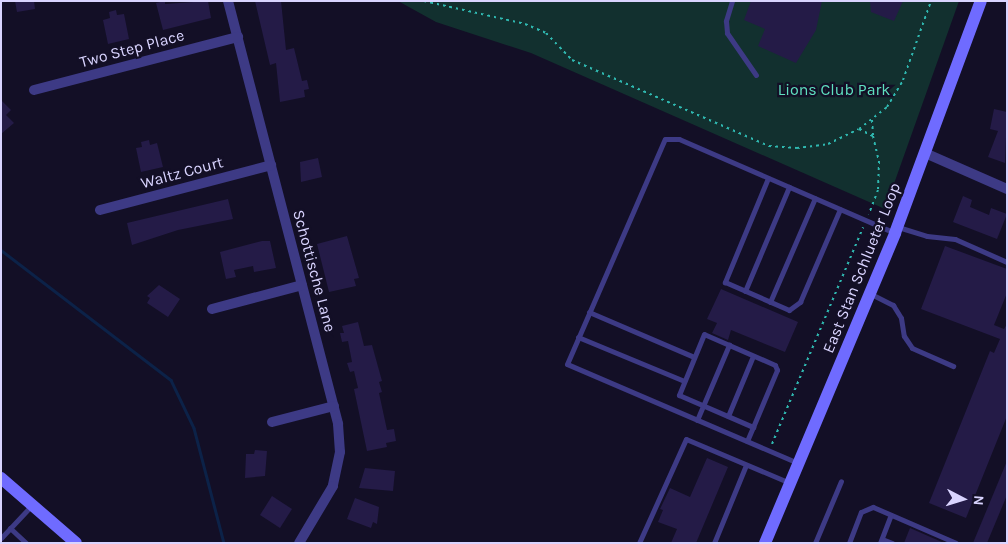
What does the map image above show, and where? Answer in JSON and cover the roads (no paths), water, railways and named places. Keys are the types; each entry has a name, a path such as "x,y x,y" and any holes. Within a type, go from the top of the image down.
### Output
{"main road":[{"name":"East Stan Schlueter Loop","path":"765,543 896,230 981,1"},
{"path":"1,478 76,543"}],"street":[{"name":"Schottische Lane","path":"228,1 334,406 340,442 336,476 328,498 300,543"},
{"name":"Two Step Place","path":"34,90 238,37"},
{"path":"926,153 1007,189"},
{"name":"Waltz Court","path":"100,210 271,165"},
{"path":"212,309 302,286"},
{"path":"272,422 334,406"}],"lane":[{"path":"732,1 726,21 727,33 756,75"},
{"path":"799,463 567,364 665,139 678,139 866,221 896,230 955,239 1007,262"},
{"path":"768,178 725,282 770,302 789,310 800,302 840,209"},
{"path":"745,291 789,187"},
{"path":"770,302 815,198"},
{"path":"870,294 893,305 901,318 904,336 912,348 953,366"},
{"path":"589,312 694,357"},
{"path":"747,441 753,427 777,370 775,365 704,334 678,395 753,427"},
{"path":"578,338 684,381"},
{"path":"697,420 729,345"},
{"path":"728,416 754,356"},
{"path":"640,543 686,439 790,484"},
{"path":"714,543 746,465"},
{"path":"815,543 841,481"},
{"path":"1,538 33,505"},
{"path":"849,543 861,512 873,508 956,543"},
{"path":"891,515 881,541 892,543"},
{"path":"10,528 26,543"}],"waterway":[{"path":"1,250 171,380 194,428 224,543"}],"park label":[{"name":"Lions Club Park","path":"834,90"}]}
